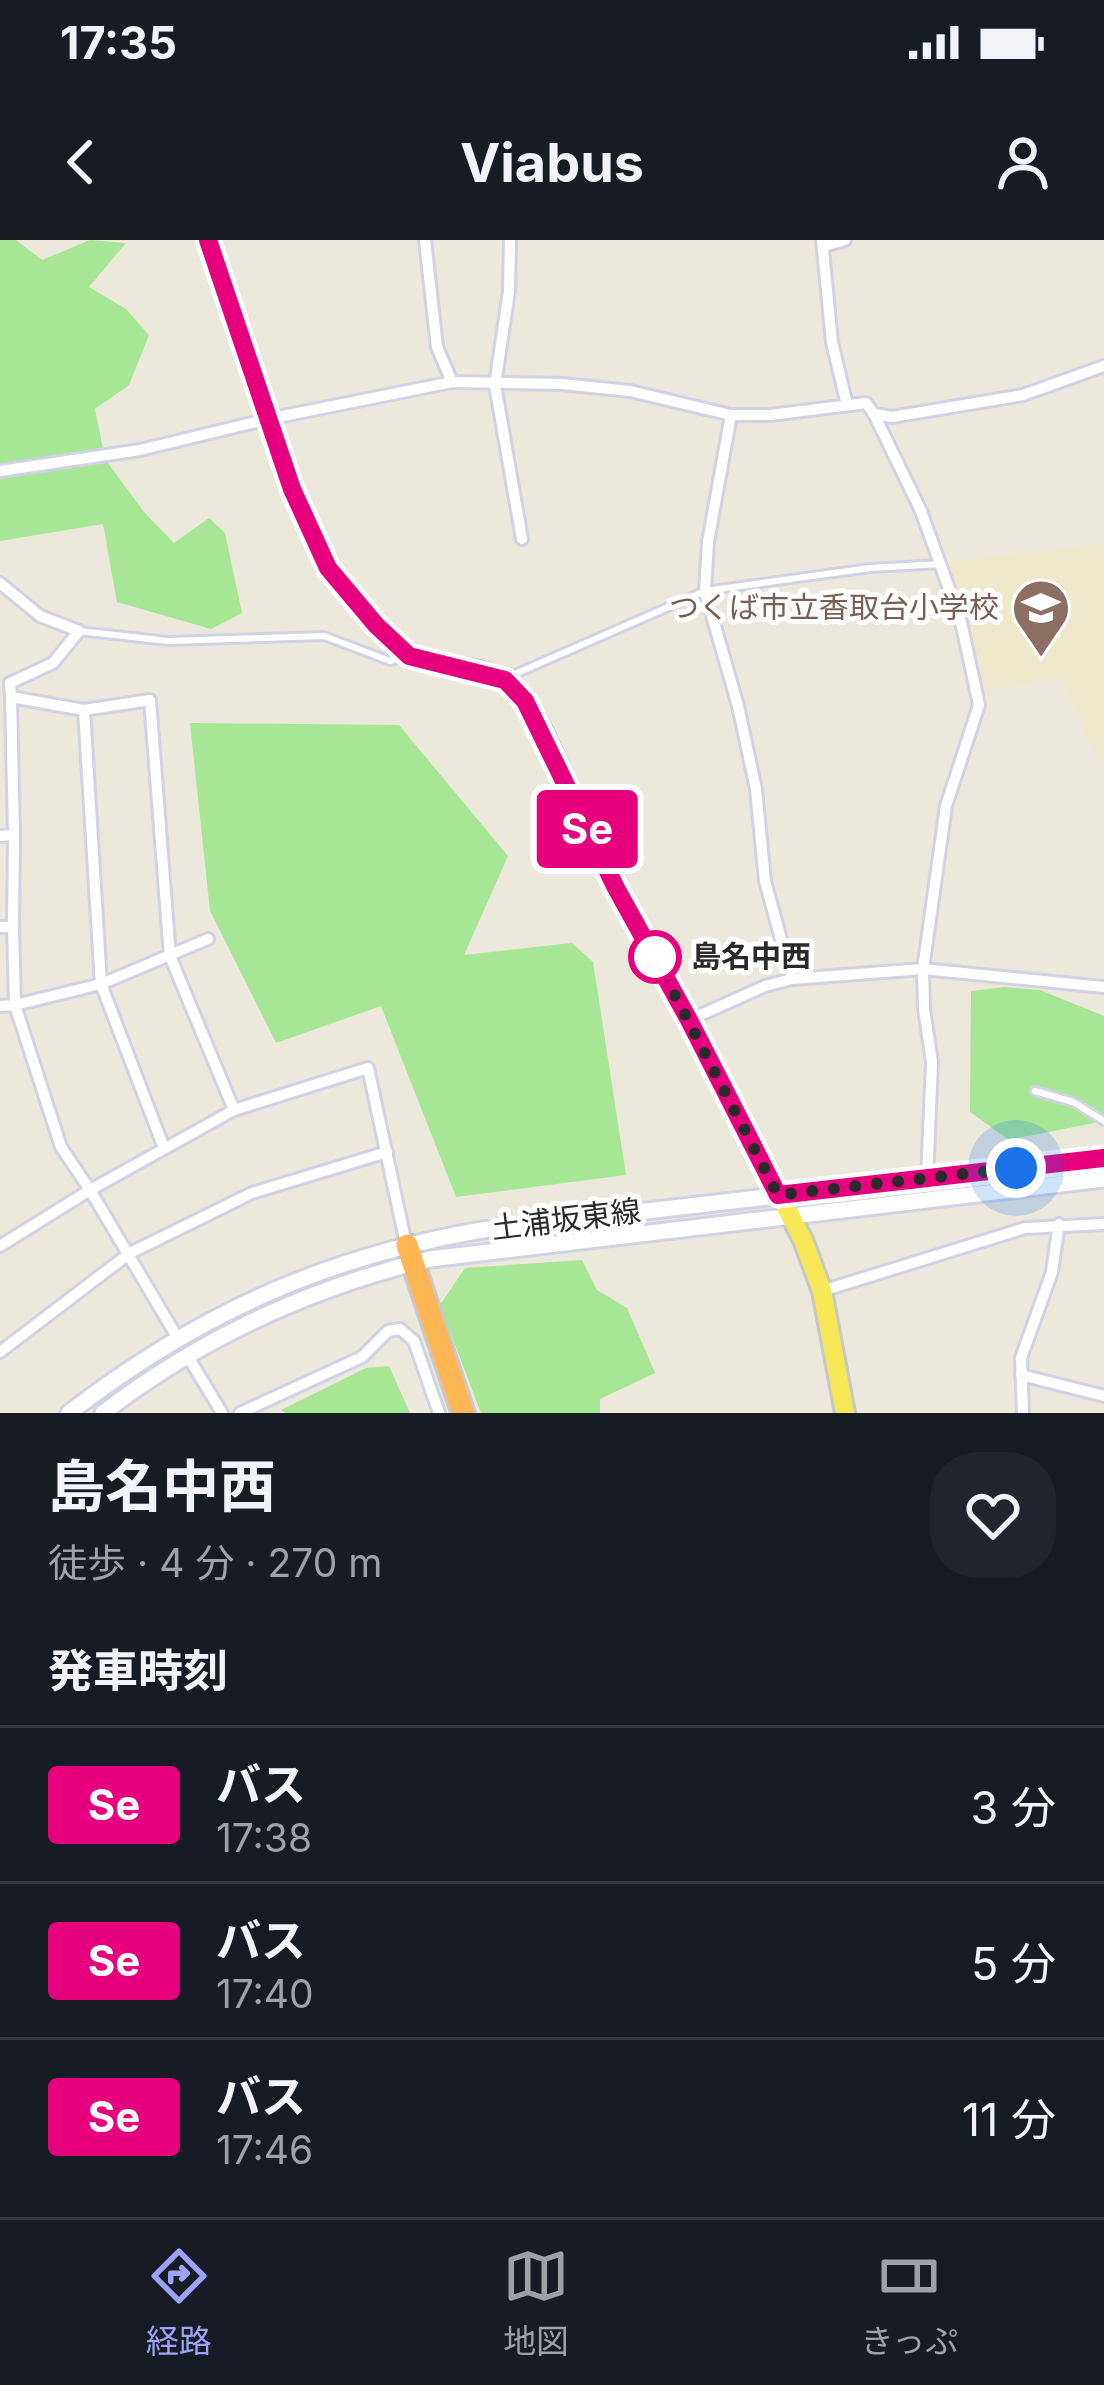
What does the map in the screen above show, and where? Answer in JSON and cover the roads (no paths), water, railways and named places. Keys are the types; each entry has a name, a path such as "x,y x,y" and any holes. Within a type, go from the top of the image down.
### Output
{"highway":[{"path":"409,1254 463,1413"}],"main road":[{"path":"208,240 292,489 328,568 409,656 505,680 525,701 543,732 607,871 789,1215 822,1291 845,1413"},
{"name":"土浦坂東線","path":"103,1413 187,1355 301,1298 482,1230 1104,1158"},
{"name":"土浦坂東線","path":"69,1413 177,1337 294,1279 409,1254 491,1249 1104,1179"}],"street":[{"path":"425,240 437,347 452,382"},
{"path":"510,240 509,291 495,385 522,539"},
{"path":"845,240 823,243 832,342 847,405"},
{"path":"874,414 905,416 1023,395 1104,366"},
{"path":"0,471 140,450 452,382 562,384 630,392 730,415 866,403 921,511 962,622 979,705 946,806 923,969 923,1009 932,1062 927,1178"},
{"path":"730,415 717,479 705,591 738,706 756,789 766,881 792,979"},
{"path":"0,583 40,616 79,631 53,663 10,683 14,835 6,927 15,1005 61,1147 130,1253 177,1337"},
{"path":"11,698 84,710 150,700 170,956 234,1110"},
{"path":"84,710 101,984 164,1148"},
{"path":"0,836 14,835"},
{"path":"0,1006 101,984 208,939"},
{"path":"689,1020 764,986 792,979 923,969 1104,987"},
{"path":"0,1227 5,1242 234,1110 368,1068 409,1254"},
{"path":"0,1352 130,1253 252,1193 387,1152"},
{"path":"1023,1413 1021,1358 1052,1272 1059,1224"},
{"path":"822,1291 1025,1228 1104,1224"},
{"path":"240,1413 362,1357 388,1331 400,1329 414,1341 439,1413"},
{"path":"187,1355 222,1413"},
{"path":"1021,1375 1104,1396"}],"lane":[{"path":"505,680 513,671 705,591 870,568 940,564"},
{"path":"79,631 168,641 324,635 391,661 409,656"},
{"path":"1035,1091 1072,1102 1104,1121"}],"place":[{"name":"つくば市立香取台小学校","path":"1041,659"},
{"name":"島名中西","path":"655,957"}]}
